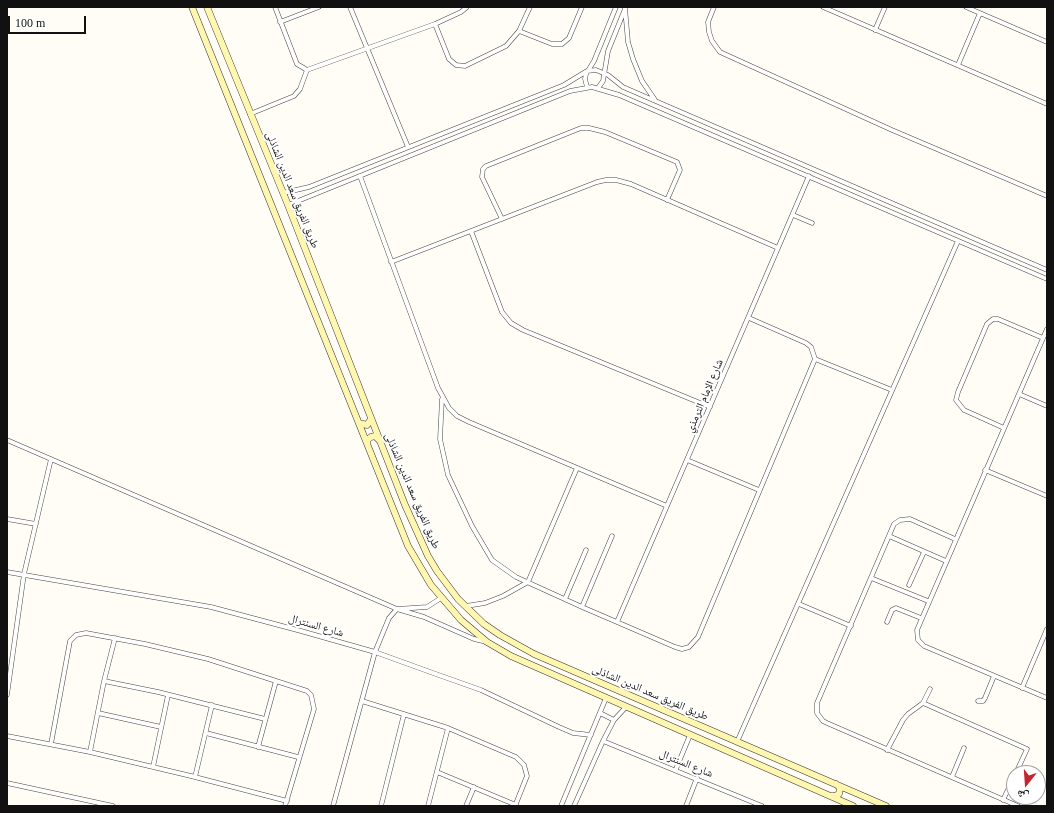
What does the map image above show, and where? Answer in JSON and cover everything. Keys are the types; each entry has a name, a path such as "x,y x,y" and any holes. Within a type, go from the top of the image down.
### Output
{"street":[{"name":"طريق الفريق سعد الدين الشاذلى","path":"192,7 408,546 427,579 441,598 461,620 488,642 511,656 558,678 852,805"},
{"name":"طريق الفريق سعد الدين الشاذلى","path":"208,7 288,205 405,505 428,556 447,586 465,606 500,635 528,651 886,806"},
{"path":"274,7 297,64 307,70"},
{"path":"280,22 320,7"},
{"path":"350,7 408,147"},
{"path":"250,114 294,96 300,89 307,70 435,24 461,12 467,7"},
{"path":"435,24 449,59 456,65 461,66 506,46 519,31 530,7"},
{"path":"519,31 552,44 562,44 569,38 582,7"},
{"path":"587,87 585,79 587,71 598,53 616,7"},
{"path":"714,7 708,22 708,32 712,41 720,52 892,130 1047,196"},
{"path":"823,7 1047,104"},
{"path":"875,30 885,7"},
{"path":"966,7 1047,42"},
{"path":"598,88 603,80 606,56 625,8"},
{"path":"625,8 628,42 632,59 642,81 655,100"},
{"path":"958,65 980,13"},
{"path":"598,53 602,56 606,56"},
{"path":"283,193 309,187 567,84 587,71 596,70 604,73 623,87 1047,270"},
{"path":"567,84 572,86 570,91"},
{"path":"288,205 570,91 587,87 598,88 620,95 1047,279"},
{"path":"620,95 623,87"},
{"path":"502,219 482,177 483,169 581,128 601,130 677,162 680,170 667,200"},
{"path":"450,130 449,134 453,138"},
{"path":"441,134 445,137 445,141"},
{"path":"382,157 386,165"},
{"path":"788,167 791,159"},
{"path":"360,176 442,399 457,416 667,506"},
{"name":"شارع الإمام الترمذي","path":"617,622 809,176"},
{"path":"831,186 835,178"},
{"path":"391,262 597,182 606,180 616,180 631,184 778,248"},
{"path":"309,187 313,195"},
{"path":"793,215 812,223"},
{"path":"928,228 931,220"},
{"path":"471,231 502,312 516,328 710,407"},
{"path":"737,742 958,241"},
{"path":"981,251 984,243"},
{"path":"1028,271 1032,263"},
{"path":"442,399 440,439 444,460 451,482 484,548 492,560 503,569 528,582 675,648 682,649 694,643 815,359 811,347 749,318"},
{"path":"1004,428 964,410 956,400 987,324 990,320 998,319 1043,338"},
{"path":"1047,329 928,601 916,635 924,646 1047,698"},
{"path":"815,359 892,390"},
{"path":"1019,394 1047,406"},
{"path":"359,423 367,425 371,418"},
{"path":"367,443 367,440 375,436 380,441"},
{"path":"7,440 397,609 424,617 474,640 488,642"},
{"path":"7,695 24,574 51,459"},
{"path":"687,460 759,490"},
{"path":"465,606 485,603 504,596 528,582 577,468"},
{"path":"985,470 1047,496"},
{"path":"955,539 906,518 897,522 889,536 817,703 817,713 827,723 1018,806"},
{"path":"7,519 36,524"},
{"path":"582,607 612,536"},
{"path":"889,536 946,561"},
{"path":"565,599 586,550"},
{"path":"909,585 924,552"},
{"name":"شارع السنترال","path":"7,572 211,607 375,652 481,690 573,733 591,735"},
{"path":"871,578 928,601"},
{"path":"333,806 375,652 389,618 397,609 427,607 441,598"},
{"path":"799,604 850,626"},
{"path":"887,622 892,610 896,608 921,618"},
{"path":"1022,688 1047,629"},
{"path":"7,736 90,752 195,777 286,804 298,757 314,709 314,702 311,695 307,691 208,659 86,633 76,635 70,642 51,744"},
{"path":"90,752 104,681 115,638"},
{"path":"558,678 567,676 568,672 565,668"},
{"path":"978,701 984,700 994,676"},
{"path":"581,688 580,680 588,678"},
{"path":"104,681 212,705 265,719"},
{"path":"258,747 276,681"},
{"path":"887,750 903,720 908,714 923,703 930,689"},
{"path":"153,767 168,695"},
{"path":"561,806 606,698"},
{"path":"362,701 448,728 497,747 516,757 524,765 527,776 515,805 437,772"},
{"path":"923,703 1027,749 1020,765"},
{"path":"195,777 212,705"},
{"path":"574,806 614,720 626,707"},
{"path":"98,713 161,727"},
{"path":"600,713 614,720"},
{"path":"381,806 404,714"},
{"path":"428,806 448,728"},
{"path":"206,733 298,757"},
{"path":"676,769 690,735"},
{"name":"شارع السنترال","path":"603,741 676,769 762,806"},
{"path":"952,777 964,748"},
{"path":"686,806 697,778"},
{"path":"7,783 113,806"},
{"path":"829,795 835,796 839,794 840,788 835,784"},
{"path":"466,806 474,787"},
{"path":"852,805 848,800 849,796 853,793 858,794"},
{"path":"1003,800 1006,794"}]}
